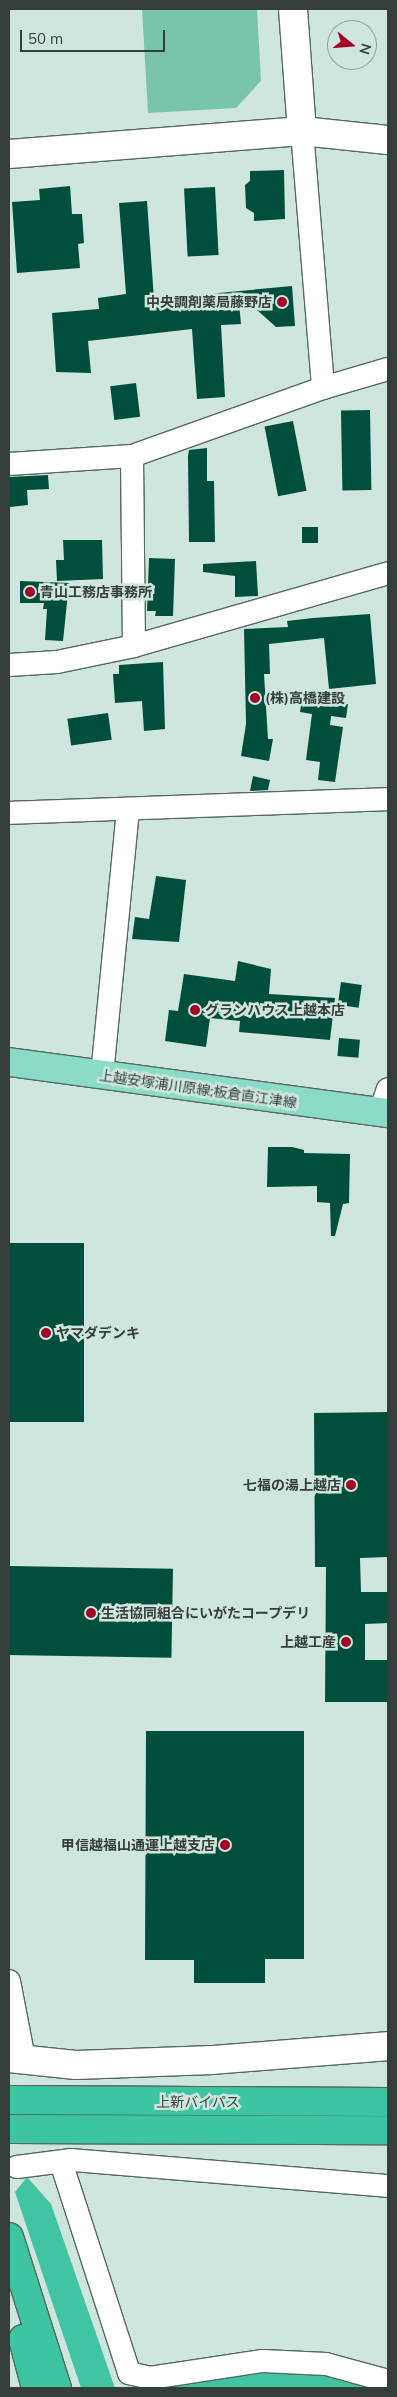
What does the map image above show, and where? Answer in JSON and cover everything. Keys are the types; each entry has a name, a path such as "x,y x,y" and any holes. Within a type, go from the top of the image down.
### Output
{"highway":[{"path":"250,2102 388,2093"},
{"name":"上新バイパス","path":"9,2100 388,2102"},
{"name":"上新バイパス","path":"9,2129 388,2130"},
{"path":"9,2237 50,2387"},
{"path":"9,2285 50,2387"}],"main road":[{"name":"上越安塚浦川原線;板倉直江津線","path":"9,1062 102,1076 386,1104"}],"street":[{"path":"293,9 323,388"},
{"path":"9,154 302,131 388,140"},
{"path":"9,464 132,456 323,388 388,369"},
{"path":"132,456 134,646"},
{"path":"9,665 57,662 134,646 388,573"},
{"path":"9,813 128,811 388,799"},
{"path":"102,1076 128,811"},
{"path":"9,1981 16,2059 76,2065 212,2060 388,2046"},
{"path":"60,2162 129,2373 150,2378 263,2361 326,2364 388,2381"},
{"path":"17,2166 60,2162 388,2186"}],"green space":[{"path":"142,9 257,9 261,81 236,108 148,113"},
{"path":"27,2177 51,2204 115,2388 81,2388 15,2192"},
{"path":"298,2370 380,2388 139,2388 196,2379"}],"building":[{"path":"284,170 285,219 254,221 254,213 246,208 245,185 250,181 250,171"},
{"path":"70,186 72,214 82,214 84,243 78,244 80,268 17,273 12,202 40,200 39,189"},
{"path":"215,187 219,255 188,257 184,189"},
{"path":"147,201 154,299 292,286 295,326 276,327 238,293 241,324 221,325 225,397 197,399 192,329 88,341 91,373 56,372 52,313 99,309 98,298 126,294 119,203"},
{"path":"136,383 140,417 114,420 110,386"},
{"path":"370,410 371,490 342,490 341,411"},
{"path":"293,421 307,491 278,496 265,427"},
{"path":"207,448 207,481 214,481 215,542 189,542 189,450"},
{"path":"48,475 49,489 27,490 28,505 10,507 9,477"},
{"path":"302,527 318,527 318,543 302,543"},
{"path":"63,540 102,540 103,579 57,581 56,560 64,560"},
{"path":"149,558 175,559 173,616 155,616 156,611 147,611"},
{"path":"256,561 258,596 235,597 235,576 203,572 203,564"},
{"path":"20,581 69,583 63,641 45,640 47,609 43,609 44,603 20,603"},
{"path":"370,614 376,684 329,689 324,638 269,644 270,674 264,674 268,739 273,739 269,761 241,756 246,724 244,629 288,627 287,621"},
{"path":"163,662 165,729 144,731 142,701 115,703 113,674 119,674 119,665"},
{"path":"302,698 348,704 346,718 331,716 330,725 343,727 335,782 318,780 320,762 306,760 312,714 300,712"},
{"path":"108,713 112,740 71,745 67,719"},
{"path":"253,776 270,780 268,790 250,791"},
{"path":"156,876 186,880 179,942 132,939 135,917 149,919"},
{"path":"238,961 271,969 269,994 335,998 330,1040 239,1032 240,1021 210,1018 206,1047 165,1041 169,1010 178,1011 184,974 235,981"},
{"path":"341,982 362,985 359,1008 338,1005"},
{"path":"339,1038 360,1040 358,1058 337,1056"},
{"path":"268,1147 292,1147 304,1150 304,1153 350,1154 349,1203 343,1204 335,1236 331,1236 330,1203 317,1202 317,1186 267,1187"},
{"name":"ヤマダデンキ","path":"9,1243 84,1243 84,1422 9,1422"},
{"name":"七福の湯上越店","path":"388,1412 388,1557 360,1558 361,1592 388,1592 388,1623 365,1624 365,1660 388,1660 388,1702 325,1702 326,1567 315,1567 314,1413"},
{"name":"生活協同組合にいがたコープデリ","path":"9,1566 173,1569 171,1658 9,1655"},
{"name":"甲信越福山通運上越支店","path":"146,1731 304,1731 304,1959 265,1959 265,1983 194,1983 194,1960 145,1960"}],"place":[{"name":"中央調剤薬局藤野店","path":"282,302"},
{"name":"青山工務店事務所","path":"30,592"},
{"name":"(株)高橋建設","path":"255,698"},
{"name":"グランハウス上越本店","path":"195,1010"},
{"name":"ヤマダデンキ","path":"46,1333"},
{"name":"七福の湯上越店","path":"351,1485"},
{"name":"生活協同組合にいがたコープデリ","path":"91,1613"},
{"name":"上越工産","path":"346,1642"},
{"name":"甲信越福山通運上越支店","path":"225,1845"}]}
